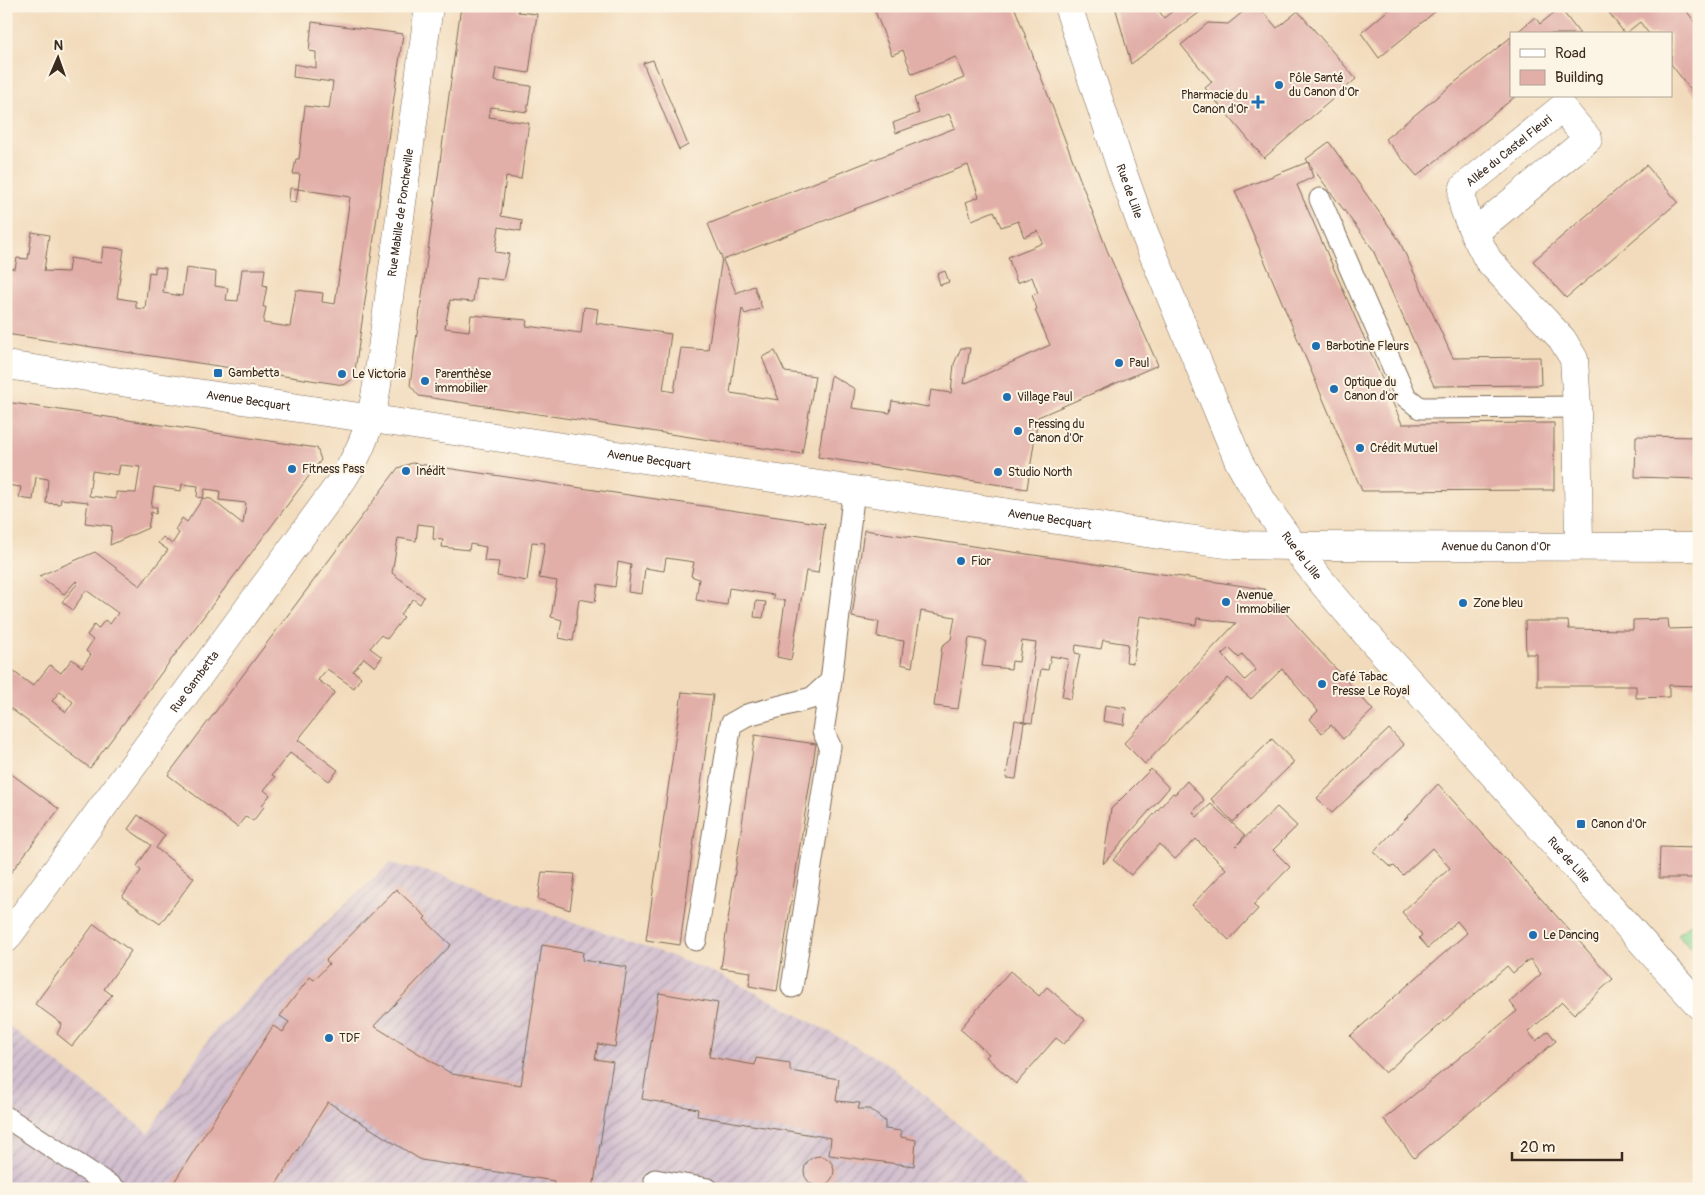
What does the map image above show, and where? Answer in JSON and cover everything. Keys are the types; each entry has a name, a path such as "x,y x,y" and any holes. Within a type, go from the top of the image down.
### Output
{"street":[{"name":"Rue Mabille de Poncheville","path":"372,419 429,6"},
{"name":"Rue de Lille","path":"1068,6 1144,232 1239,462 1260,498 1294,546 1397,668 1699,1005"},
{"name":"Allée du Castel Fleuri","path":"1474,233 1588,139 1562,108 1464,187 1461,194 1462,201 1474,233 1480,248 1496,270 1569,349 1576,371 1579,546"},
{"name":"Avenue Becquart","path":"6,365 1234,545 1294,546"},
{"name":"Rue Gambetta","path":"6,939 343,479 359,454 372,419"},
{"name":"Avenue du Canon d'Or","path":"1294,546 1699,547"}],"lane":[{"path":"1320,199 1406,397 1420,408 1577,407"},
{"path":"792,986 830,746 824,731 854,490"},
{"path":"696,940 731,724 748,715 812,698 831,681"},
{"path":"6,1117 115,1189"},
{"path":"655,1180 708,1189"}],"shaded area":[{"path":"390,863 434,873 666,954 720,975 776,1003 890,1065 995,1156 1028,1189 6,1189 6,1024 149,1133 213,1032 306,941"}],"green space":[{"path":"1699,918 1699,955 1677,934"}],"building":[{"path":"461,6 519,6 518,12 537,14 529,73 496,68 494,81 531,86 527,112 491,107 489,117 529,123 521,179 506,177 501,216 522,220 521,231 499,227 495,252 509,254 503,280 476,277 473,302 450,300 445,328 469,331 471,315 527,320 526,326 581,333 584,307 598,309 596,323 671,334 663,390 674,392 681,348 708,350 722,258 708,224 955,128 949,114 896,133 893,123 919,113 914,98 964,78 956,57 912,74 903,50 892,55 873,6 1014,6 1107,250 1158,365 1038,417 1027,489 818,457 831,375 855,389 852,408 890,413 892,401 928,407 931,390 951,393 954,364 961,348 970,348 964,384 1050,345 1035,310 1037,309 1032,295 1038,293 1032,277 1017,283 1008,257 1043,243 1038,231 1024,237 1018,221 1001,227 994,211 972,220 966,202 979,197 968,165 723,260 736,293 754,286 762,308 745,314 742,308 730,393 779,400 762,357 775,351 785,372 815,376 802,454 419,396 410,385"},
{"path":"1115,6 1160,6 1157,8 1164,18 1179,6 1208,6 1131,64"},
{"name":"Pôle Santé du Canon d'Or","path":"1250,6 1258,6 1277,28 1298,11 1356,79 1264,158 1205,88 1212,82 1181,45 1208,23 1228,24"},
{"path":"1393,6 1442,6 1379,58 1361,33"},
{"path":"1604,6 1683,6 1699,28 1699,101 1672,65 1672,32 1648,32 1640,22 1628,32 1624,32"},
{"path":"1560,8 1578,32 1517,32 1535,17 1540,24"},
{"path":"312,22 403,34 354,378 344,385 6,334 6,267 15,269 17,258 28,259 32,232 49,235 44,271 68,272 70,258 101,263 103,247 124,249 117,298 136,301 136,308 145,309 149,272 155,273 155,267 166,268 163,293 182,296 186,268 216,272 215,286 228,288 226,300 238,301 242,269 265,269 263,285 267,286 263,307 266,307 263,323 290,327 296,290 323,293 322,302 335,304 350,197 298,189 300,174 293,174 296,159 299,159 305,106 329,109 333,82 293,77 294,64 316,68 316,52 309,51"},
{"path":"1510,38 1510,98 1514,98 1417,176 1385,139"},
{"path":"653,60 688,145 679,150 643,63"},
{"path":"1329,142 1399,240 1453,358 1540,357 1541,385 1434,386 1372,248 1306,159"},
{"path":"1308,162 1313,177 1297,185 1402,424 1554,423 1554,490 1362,491 1235,191"},
{"path":"1646,165 1678,202 1566,298 1533,261"},
{"path":"290,188 298,189 296,203 289,201"},
{"path":"945,271 949,282 940,285 937,274"},
{"path":"6,402 317,448 321,460 90,768 6,705 6,666 33,686 50,665 61,673 72,659 82,667 91,655 86,651 93,640 87,635 94,625 98,629 105,620 110,624 118,613 86,590 73,610 62,602 78,583 76,581 64,594 39,576 95,552 140,586 168,550 158,543 163,537 172,544 179,533 175,530 182,518 187,522 203,498 197,497 198,486 182,484 181,491 154,487 151,507 157,507 156,514 151,512 148,528 110,545 112,526 85,523 88,502 61,499 60,504 46,503 48,479 36,477 33,500 19,498 21,487 6,485","holes":["120,465 140,467 136,493 116,492 116,499 89,496 92,471 118,475","205,489 220,491 219,500 246,503 243,524 211,499 203,498","60,691 73,702 66,712 52,701"]},
{"path":"1636,436 1699,437 1699,479 1635,477"},
{"path":"412,463 825,524 818,573 806,571 791,660 777,657 785,601 773,599 774,595 729,588 727,605 696,600 699,579 691,576 694,562 666,558 664,571 645,568 642,594 628,592 631,565 618,562 615,587 598,584 595,602 579,599 573,641 559,638 562,620 551,617 557,581 539,578 545,543 532,542 527,581 497,576 499,562 484,561 486,547 470,544 469,550 442,547 443,540 433,539 434,526 418,524 416,541 398,538 392,573 424,597 420,604 413,599 400,615 404,617 387,639 381,635 370,648 382,657 375,667 364,658 353,671 361,677 354,688 327,669 318,680 335,692 298,740 338,770 329,781 290,753 272,775 275,777 264,790 270,795 262,805 264,807 253,821 246,816 237,827 168,775 398,468"},
{"path":"864,530 1264,589 1373,710 1343,739 1331,725 1322,733 1310,719 1318,711 1282,669 1251,699 1228,678 1145,764 1124,743 1236,623 1197,618 1196,625 1140,616 1133,663 1126,662 1128,644 1103,640 1101,649 1076,645 1075,653 1080,654 1071,699 1062,697 1068,659 1051,656 1048,670 1041,669 1032,723 1024,722 1036,643 1022,641 1019,662 1012,661 1011,669 982,666 986,641 969,638 958,709 934,706 942,646 951,639 955,617 921,611 912,667 901,664 904,641 877,637 879,622 852,617","holes":["1229,648 1239,658 1242,654 1256,670 1245,680 1222,654"]},
{"path":"756,601 766,602 763,618 754,617"},
{"path":"1668,619 1669,629 1699,628 1699,686 1669,685 1669,697 1636,698 1636,686 1537,686 1537,654 1526,654 1525,621 1568,621 1569,629 1633,630 1633,620"},
{"path":"682,692 713,695 680,945 646,940"},
{"path":"1105,705 1126,708 1124,725 1103,721"},
{"path":"1015,720 1024,722 1016,779 1006,778"},
{"path":"1389,729 1404,745 1332,813 1317,798"},
{"path":"755,735 816,744 777,991 749,986 751,972 721,968"},
{"path":"1272,739 1294,762 1233,822 1211,799"},
{"path":"1151,769 1169,788 1103,864 1111,809"},
{"path":"6,770 59,809 6,879"},
{"path":"1187,781 1204,800 1193,812 1197,817 1211,804 1245,835 1236,846 1277,807 1297,826 1273,850 1290,867 1253,905 1258,909 1229,940 1192,905 1226,869 1196,839 1175,859 1159,844 1131,875 1113,860 1173,793 1175,794"},
{"path":"1438,784 1613,979 1574,1014 1562,1002 1528,1032 1536,1041 1548,1031 1556,1041 1414,1158 1384,1119 1517,1011 1510,1002 1541,974 1530,959 1513,973 1507,966 1385,1073 1350,1036 1467,933 1457,921 1428,948 1419,938 1422,935 1402,912 1450,868 1432,848 1403,875 1374,852"},
{"path":"138,815 165,835 156,848 194,878 160,924 122,897 141,871 137,866 151,845 128,829"},
{"path":"1660,847 1696,848 1696,878 1659,878"},
{"path":"542,872 575,874 570,910 538,899"},
{"name":"TDF","path":"396,889 426,917 424,919 451,945 374,1026 452,1074 521,1085 542,945 583,952 582,960 627,967 615,1047 598,1044 595,1059 613,1062 593,1189 553,1189 554,1181 421,1160 328,1102 273,1189 174,1189 171,1187 273,1026 283,1032 289,1022 280,1016 310,977 314,980 329,964 326,960"},
{"path":"94,924 131,951 104,989 112,995 72,1046 57,1034 62,1024 35,1004"},
{"path":"1010,971 1039,996 1047,987 1085,1020 1064,1044 1056,1038 1016,1084 986,1057 989,1054 960,1029"},
{"path":"659,993 718,1003 709,1057 755,1065 756,1058 790,1063 790,1071 839,1079 836,1101 860,1103 858,1109 869,1109 885,1121 885,1129 901,1131 901,1137 916,1140 914,1166 829,1155 831,1138 697,1116 698,1109 642,1099"},
{"path":"819,1156 829,1161 834,1171 829,1181 819,1186 809,1181 804,1171 809,1161"}],"place":[{"name":"Pôle Santé du Canon d'Or","path":"1279,85"},
{"name":"Pharmacie du Canon d'Or","path":"1258,102"},
{"name":"Barbotine Fleurs","path":"1316,346"},
{"name":"Paul","path":"1119,363"},
{"name":"Gambetta","path":"218,373"},
{"name":"Le Victoria","path":"342,374"},
{"name":"Parenthèse immobilier","path":"425,381"},
{"name":"Optique du Canon d'or","path":"1334,389"},
{"name":"Village Paul","path":"1007,397"},
{"name":"Pressing du Canon d'Or","path":"1018,431"},
{"name":"Crédit Mutuel","path":"1360,448"},
{"name":"Fitness Pass","path":"292,469"},
{"name":"Inédit","path":"406,471"},
{"name":"Studio North","path":"998,472"},
{"name":"Fior","path":"961,561"},
{"name":"Avenue Immobilier","path":"1226,602"},
{"name":"Zone bleu","path":"1463,603"},
{"name":"Café Tabac Presse Le Royal","path":"1322,684"},
{"name":"Canon d'Or","path":"1581,824"},
{"name":"Le Dancing","path":"1533,935"},
{"name":"TDF","path":"329,1038"}]}
